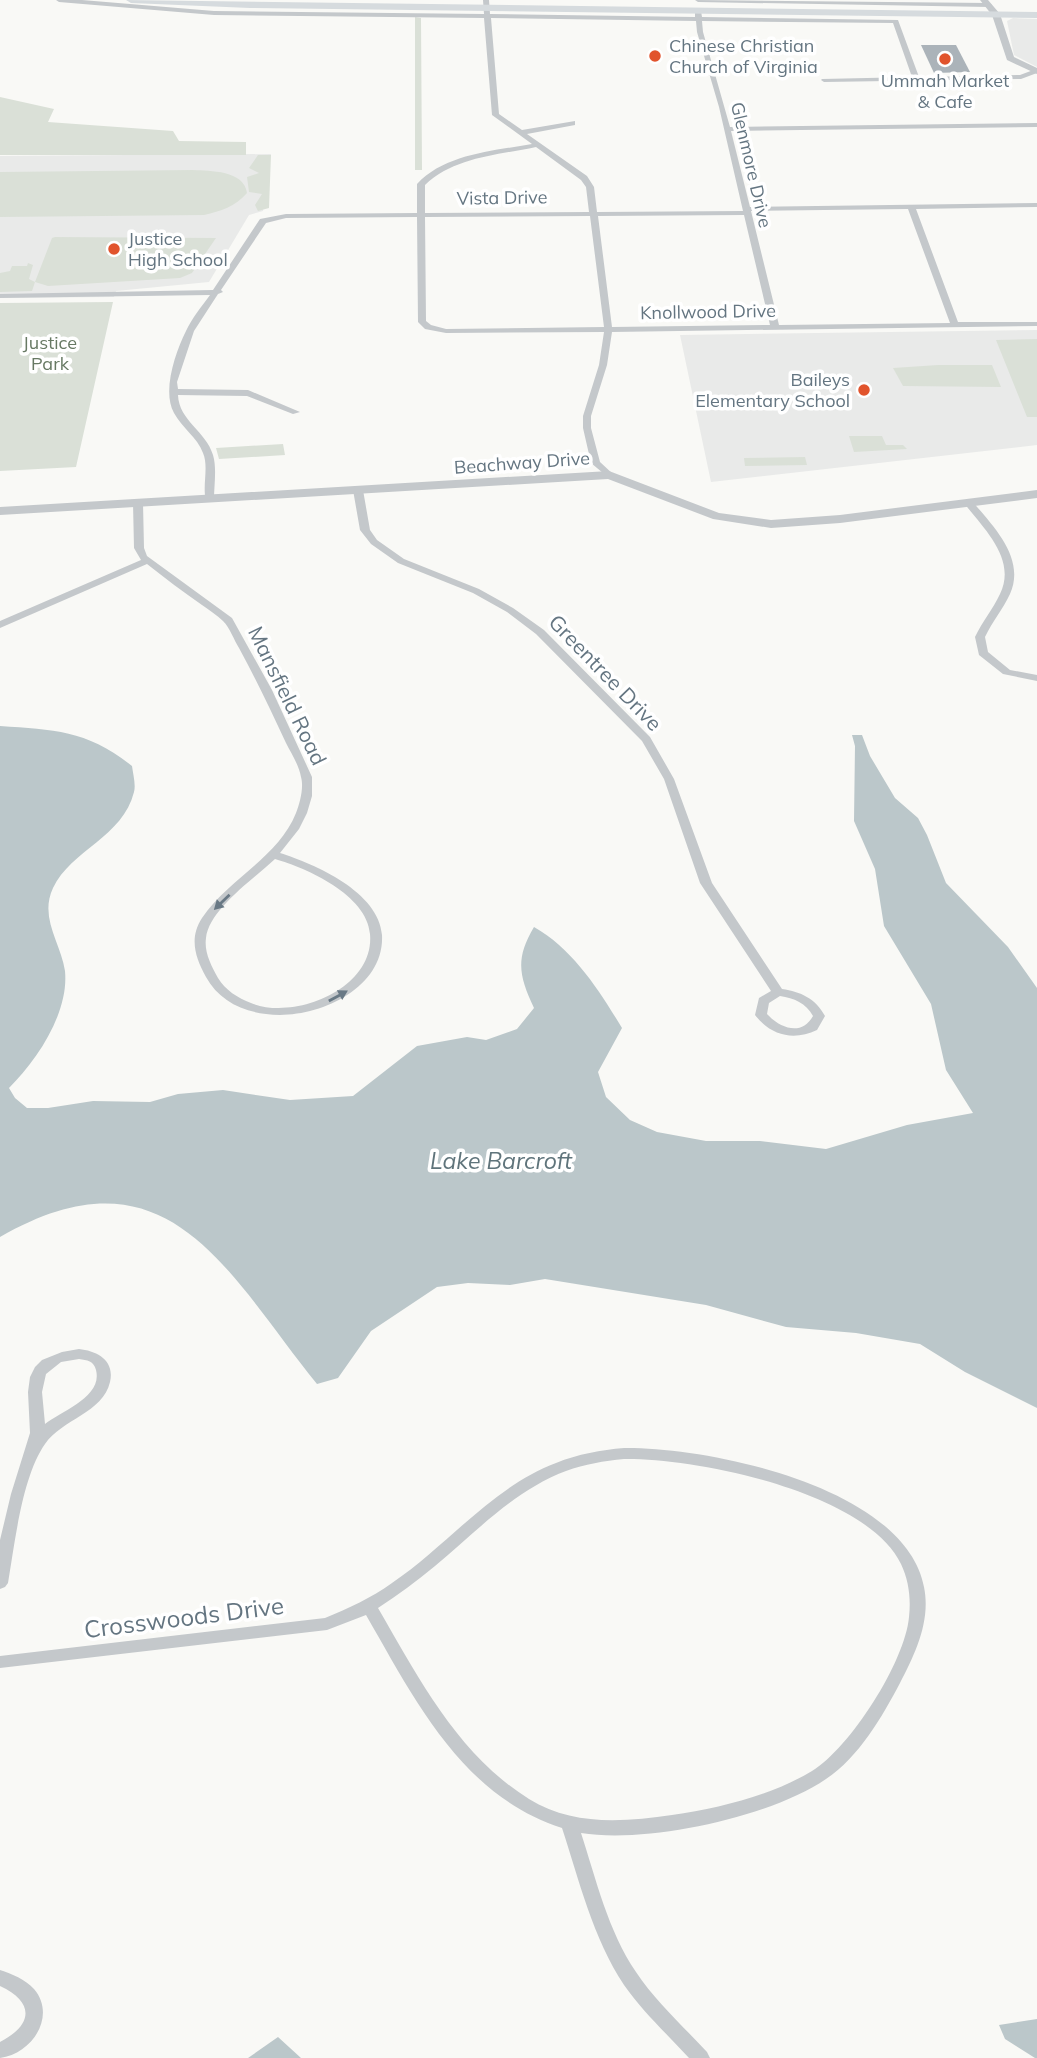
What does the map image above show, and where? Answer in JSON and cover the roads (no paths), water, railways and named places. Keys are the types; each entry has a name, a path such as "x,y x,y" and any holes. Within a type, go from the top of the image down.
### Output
{"main road":[{"path":"131,0 250,5 795,12 990,7 1037,13"}],"street":[{"path":"59,0 191,13 487,8 494,109 501,120 589,184 608,329 603,365 589,409 587,428 596,463 610,475"},
{"path":"698,10 990,7 1007,54 1015,62 1036,71"},
{"path":"698,10 896,20 917,80"},
{"name":"Glenmore Drive","path":"698,10 775,327"},
{"path":"824,80 1021,77 1036,71"},
{"path":"520,133 572,123"},
{"path":"727,129 1037,125"},
{"path":"421,215 421,184 429,175 476,158 537,145"},
{"name":"Vista Drive","path":"219,292 261,223 286,216 1037,205"},
{"path":"911,207 955,325"},
{"name":"Knollwood Drive","path":"421,215 422,322 433,329 1037,324"},
{"path":"0,296 219,292"},
{"path":"209,499 209,466 205,446 179,415 172,392 190,331 219,292"},
{"path":"172,392 248,393 296,412"},
{"name":"Beachway Drive","path":"0,511 610,475 698,510 754,523 805,523 1037,494"},
{"name":"Greentree Drive","path":"358,490 365,530 374,542 401,561 510,610 540,632 646,739 668,779 706,883 778,992"},
{"path":"0,625 93,587 146,561 139,548 138,503"},
{"path":"969,503 1003,550 1010,571 1007,590 980,636 983,653 1007,672 1037,678"},
{"name":"Mansfield Road","path":"146,561 228,620 302,760 309,792 291,835 271,854 214,910 202,929 199,947 208,972 222,992 236,1003 253,1010 300,1010 327,1002 352,988 369,968 377,944 373,920 359,900 343,887 295,860 271,854"},
{"path":"778,992 794,994 813,1006 818,1016 813,1027 790,1033 766,1021 761,1015 764,1001 778,992"},
{"path":"0,1584 27,1462 40,1415 35,1383 40,1371 51,1360 68,1354 82,1353 94,1357 104,1370 104,1381 99,1392 52,1426 27,1462"},
{"path":"673,1454 737,1467 835,1501 888,1536 903,1553 919,1597 915,1638 906,1663 860,1736 841,1757 818,1776 792,1790 757,1803 628,1828 598,1828 541,1814 519,1801 468,1758 440,1723 370,1608 420,1572 483,1514 531,1479 555,1468 603,1455 673,1454"},
{"name":"Crosswoods Drive","path":"0,1662 327,1624 370,1608"},
{"path":"569,1823 608,1937 622,1966 647,2000 701,2058"},
{"path":"0,1978 13,1982 26,1992 36,2009 36,2021 31,2032 19,2042 0,2051"}],"water":[{"name":"Lake Barcroft","path":"0,726 70,734 100,745 132,766 135,783 128,807 119,821 61,875 49,899 48,910 63,961 65,987 62,1003 49,1035 30,1064 9,1088 15,1098 27,1108 48,1108 93,1101 150,1102 178,1094 223,1090 290,1100 353,1096 417,1046 467,1037 486,1040 517,1029 534,1008 521,967 524,949 534,927 573,959 622,1028 598,1072 606,1097 630,1120 657,1132 706,1141 760,1141 826,1149 907,1125 973,1113 946,1070 931,1004 884,926 875,869 854,821 855,746 852,735 862,735 870,756 895,798 918,818 946,883 1008,947 1037,988 1037,1408 965,1372 920,1344 856,1333 786,1327 706,1305 545,1279 510,1285 468,1283 437,1287 371,1331 338,1378 317,1384 221,1263 188,1232 150,1212 108,1203 58,1211 0,1237"},
{"path":"1037,2019 1035,2058 1005,2039 999,2025"},
{"path":"278,2037 301,2058 248,2058"}],"place":[{"name":"Chinese Christian Church of Virginia","path":"655,56"},
{"name":"Ummah Market & Cafe","path":"945,59"},
{"name":"Justice High School","path":"114,249"},
{"name":"Baileys Elementary School","path":"864,390"}],"park label":[{"name":"Justice Park","path":"50,353"}]}
